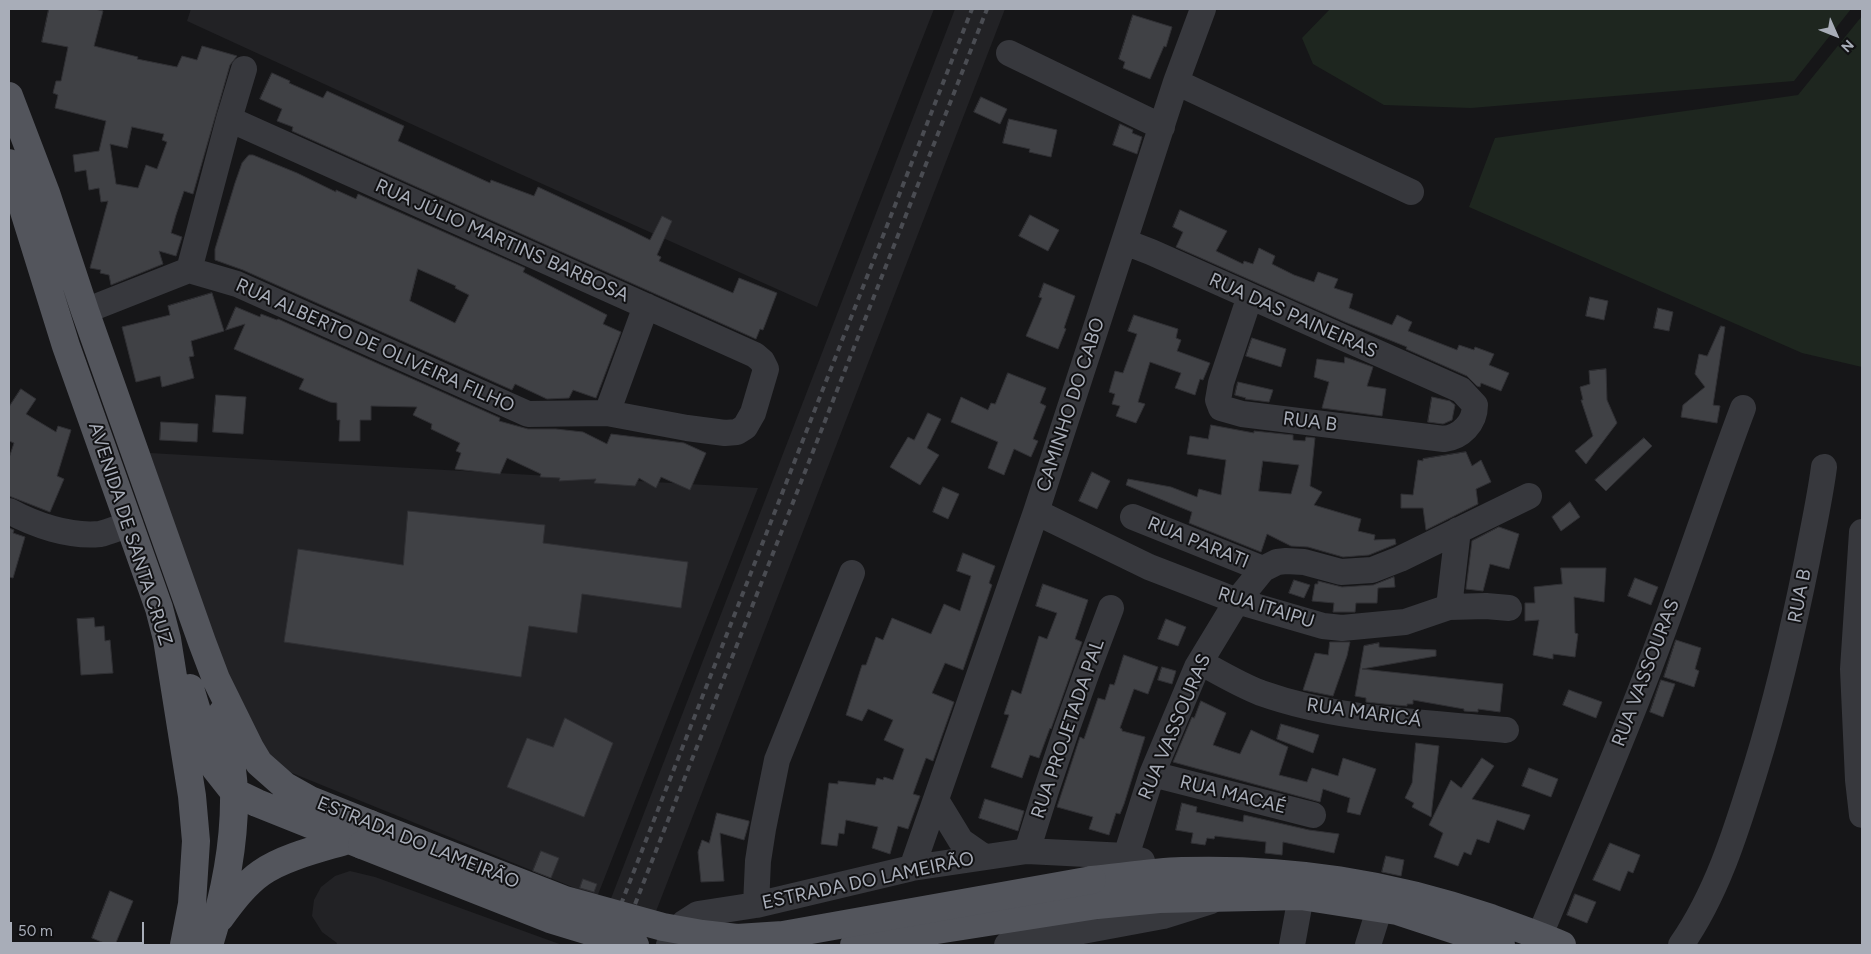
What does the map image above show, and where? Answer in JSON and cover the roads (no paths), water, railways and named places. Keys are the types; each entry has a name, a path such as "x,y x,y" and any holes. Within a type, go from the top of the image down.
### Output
{"main road":[{"name":"AVENIDA DE SANTA CRUZ","path":"9,96 46,193 84,310 216,679"},
{"name":"AVENIDA DE SANTA CRUZ","path":"9,163 66,346 159,608 167,639 192,796 196,841 192,904 184,945"},
{"path":"167,639 188,682 210,758 215,768 234,792"},
{"path":"212,934 227,875 234,792 229,748 216,679"},
{"name":"ESTRADA DO LAMEIRÃO","path":"216,679 250,748 260,763 285,786 310,800 360,836 550,919 635,945"},
{"name":"ESTRADA DO LAMEIRÃO","path":"234,792 360,836 564,900 662,927 702,934 737,938 783,936 1094,892 1159,899 1301,896 1398,911 1501,945"},
{"path":"212,934 234,899 260,873 272,866 360,836"},
{"name":"ESTRADA DO LAMEIRÃO","path":"854,945 905,935 1181,871 1261,872 1364,883 1463,909 1551,940"}],"street":[{"name":"CAMINHO DO CABO","path":"912,868 1036,512 1176,82 1203,9"},
{"path":"1009,53 1162,127"},
{"path":"84,310 189,270 244,69"},
{"path":"1176,82 1411,192"},
{"name":"RUA JÚLIO MARTINS BARBOSA","path":"229,119 755,356 765,364 766,373 753,413"},
{"name":"RUA DAS PAINEIRAS","path":"1125,242 1461,390"},
{"name":"RUA ALBERTO DE OLIVEIRA FILHO","path":"189,270 238,284 528,414 607,414 725,433 737,432 745,427 753,413"},
{"name":"RUA B","path":"1250,296 1221,383 1218,400 1221,408 1242,414 1444,439 1453,438 1460,434 1471,422 1475,413 1475,406 1461,390"},
{"path":"607,414 646,306"},
{"name":"RUA VASSOURAS","path":"1551,940 1684,576 1701,523 1743,408"},
{"name":"RUA B","path":"1681,945 1712,892 1735,833 1769,724 1796,620 1824,467"},
{"path":"1263,569 1277,562 1286,561 1304,562 1341,572 1372,570 1400,559 1529,496"},
{"path":"9,511 24,519 58,530 100,534 130,524"},
{"name":"RUA ITAIPU","path":"1036,512 1149,567 1237,601 1323,626 1342,628 1405,622 1449,607 1486,606 1509,608"},
{"name":"RUA PARATI","path":"1133,517 1263,569"},
{"path":"1449,607 1458,530"},
{"path":"1862,532 1852,668 1862,815"},
{"name":"RUA VASSOURAS","path":"1126,856 1152,774 1200,662 1237,601 1263,569"},
{"path":"756,905 758,862 777,760 852,573"},
{"name":"RUA PROJETADA PAL","path":"1026,851 1081,685 1111,608"},
{"name":"RUA MARICÁ","path":"1200,662 1259,692 1327,712 1506,730"},
{"name":"RUA MACAÉ","path":"1152,774 1313,815"},
{"path":"936,800 961,841 984,857"},
{"name":"ESTRADA DO LAMEIRÃO","path":"669,945 673,934 684,923 698,914 756,905 912,868 984,857 1026,851 1126,856 1181,871"},
{"path":"1292,945 1301,896"},
{"name":"ESTRADA DO LAMEIRÃO","path":"1007,945 1163,916 1220,897"},
{"path":"1368,945 1380,907"}],"railway":[{"path":"605,945 972,9"},
{"path":"619,945 987,9"}]}
